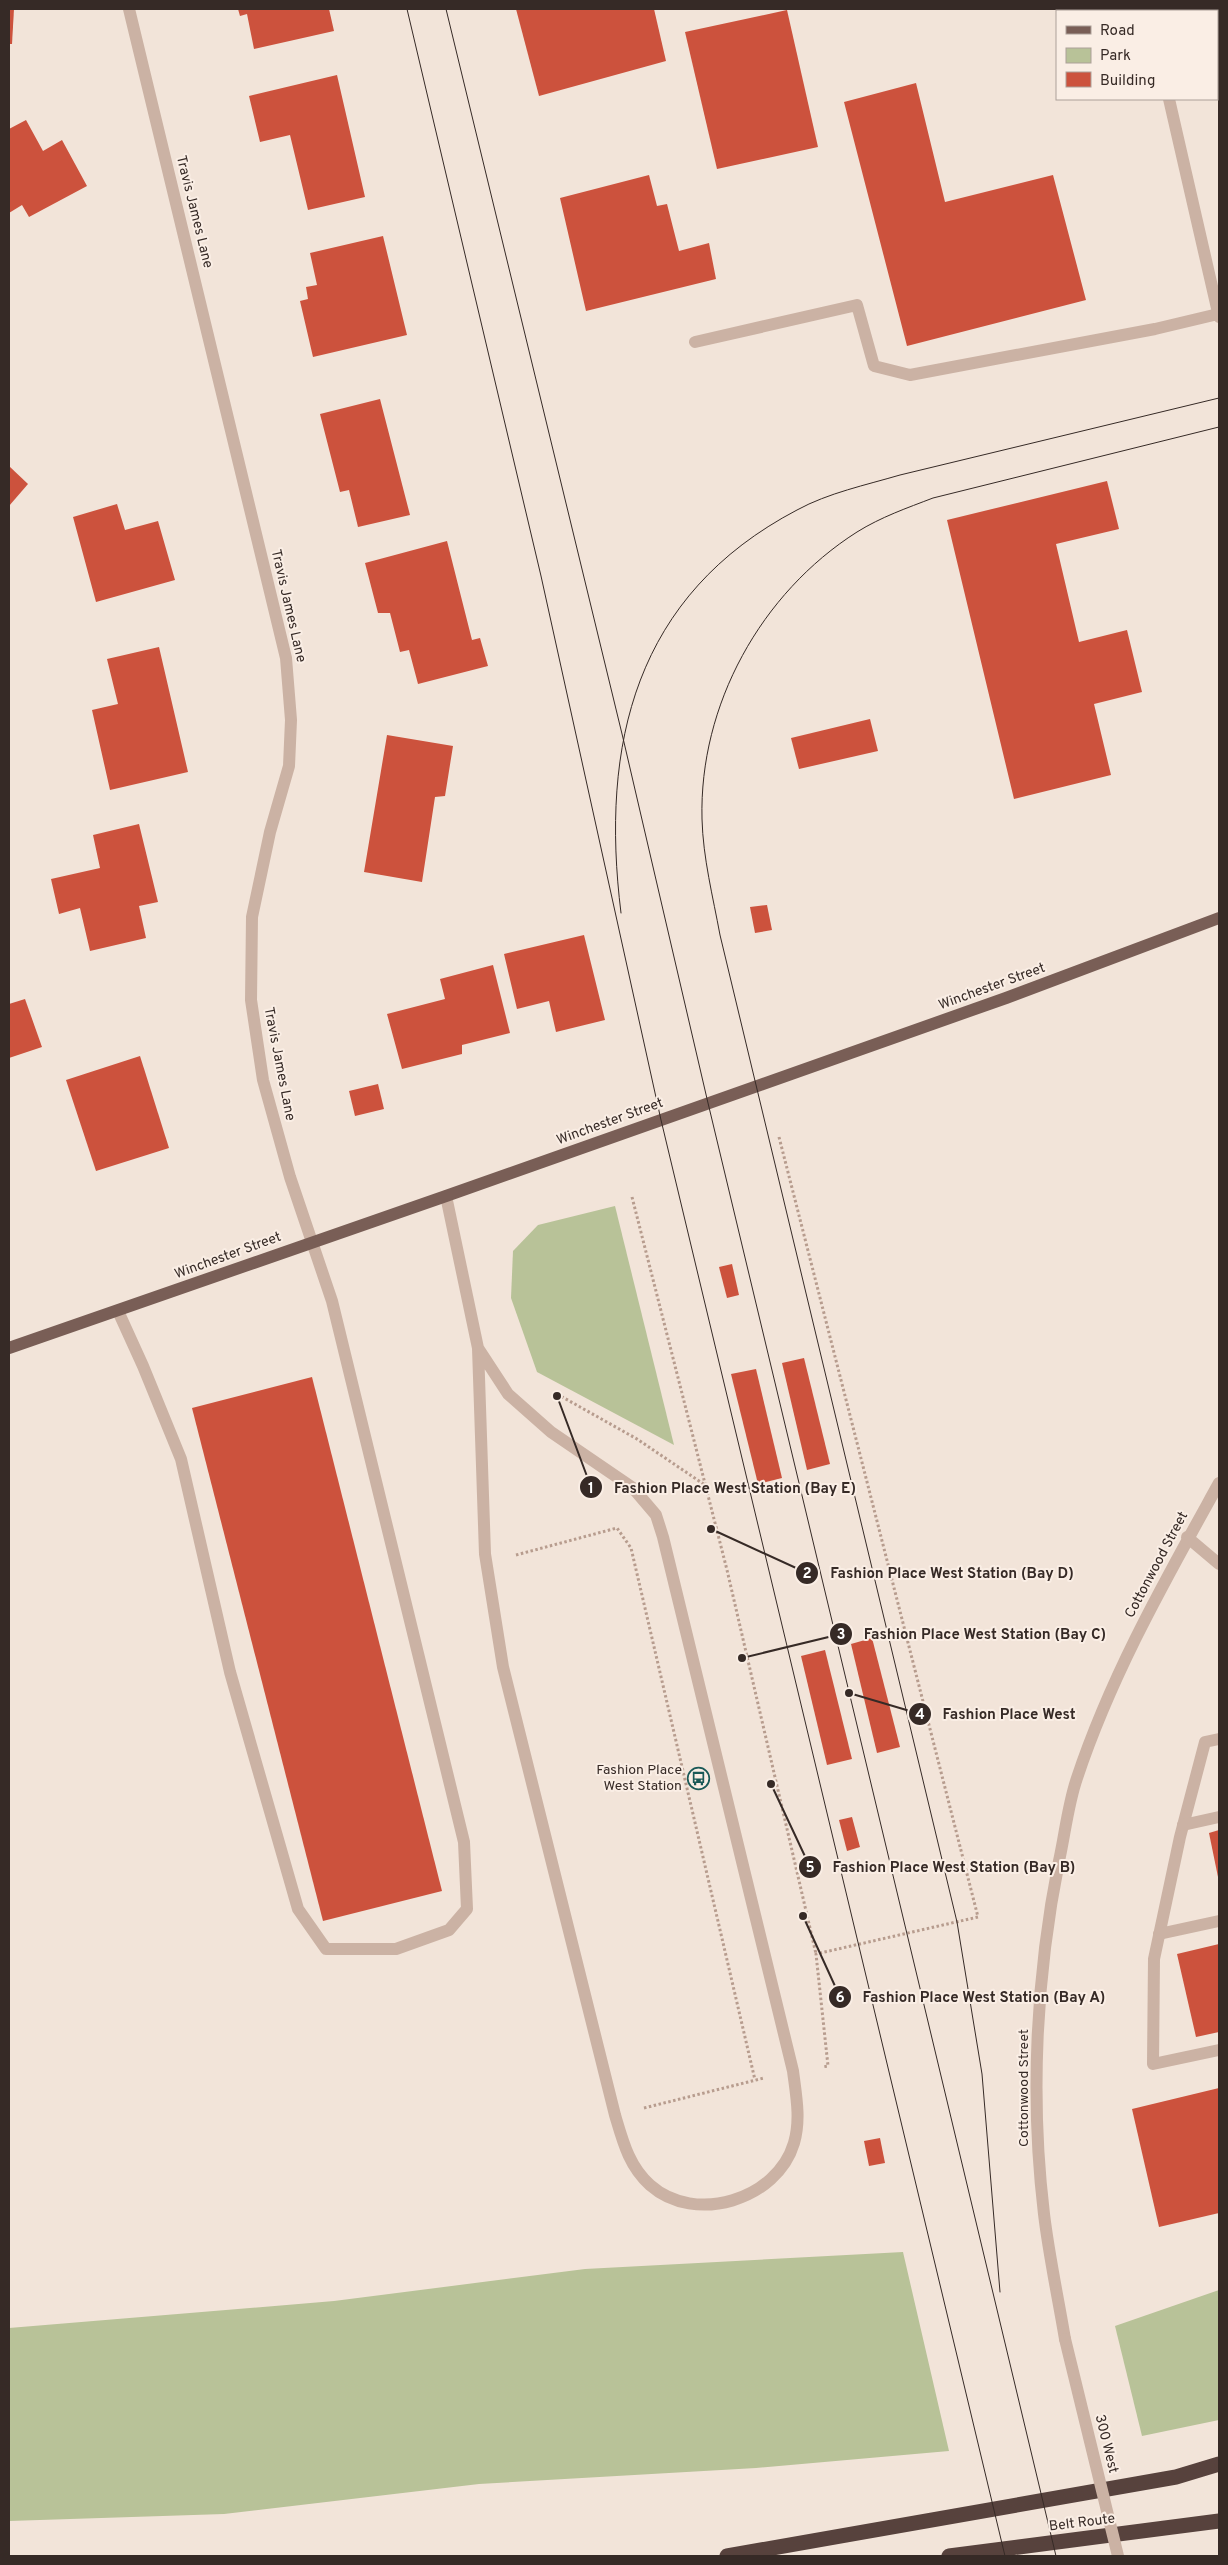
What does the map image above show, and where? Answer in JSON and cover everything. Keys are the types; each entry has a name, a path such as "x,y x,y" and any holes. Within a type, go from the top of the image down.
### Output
{"highway":[{"path":"727,2556 1176,2477 1219,2464"},
{"name":"Belt Route","path":"949,2556 1219,2521"}],"main road":[{"name":"Winchester Street","path":"9,1348 996,1002 1219,918"}],"street":[{"name":"Travis James Lane","path":"118,1311 144,1366 180,1459 230,1672 298,1909 326,1949 396,1949 449,1930 466,1909 464,1842 332,1301 311,1243 279,1140 264,1080 251,1000 252,917 270,832 289,766 291,720 286,658 129,9"},
{"path":"695,342 857,305 874,366 910,375 1155,329 1219,315 1169,100"},
{"path":"446,1196 478,1348 485,1554 503,1667 615,2115 626,2154 638,2172 651,2186 668,2197 688,2203 707,2205 726,2203 746,2196 776,2174 794,2144 798,2124 793,2071 656,1515 633,1488 551,1432 508,1394 478,1348"},
{"name":"Cottonwood Street","path":"1065,2339 1044,2214 1037,2128 1037,2043 1046,1925 1076,1780 1113,1684 1187,1537 1219,1483"},
{"path":"1187,1537 1219,1564"},
{"path":"1219,1738 1205,1742 1183,1825 1159,1934 1154,1959 1152,2064 1219,2050"},
{"path":"1183,1825 1219,1817"},
{"path":"1159,1934 1219,1921"},
{"name":"300 West","path":"1065,2339 1118,2556"}],"path":[{"path":"779,1138 978,1917 816,1954"},
{"path":"632,1197 706,1486 816,1954 828,2066 793,2071 645,2107"},
{"path":"557,1394 637,1439 706,1486"},
{"path":"516,1555 617,1528 631,1548 755,2080"}],"green space":[{"path":"615,1206 674,1445 537,1372 511,1298 513,1251 538,1225"},
{"path":"903,2252 949,2451 756,2468 479,2484 224,2514 9,2521 9,2328 334,2301 585,2269"},
{"path":"1219,2290 1219,2420 1142,2436 1115,2326"}],"building":[{"path":"9,9 14,9 12,44 9,44"},
{"path":"238,9 329,9 334,31 254,49 247,14 240,16"},
{"path":"516,9 654,9 666,61 539,96"},
{"path":"787,10 818,147 717,169 685,32"},
{"path":"337,75 365,197 308,210 290,135 260,142 249,96"},
{"path":"916,83 945,202 1053,175 1086,300 907,346 844,102"},
{"path":"26,120 43,151 62,140 87,186 29,217 22,205 9,213 9,129"},
{"path":"649,175 657,206 667,204 679,251 709,243 716,279 586,311 560,198"},
{"path":"383,236 407,335 313,357 300,301 308,299 306,287 317,285 310,253"},
{"path":"380,399 410,515 358,527 349,490 340,492 320,414"},
{"path":"9,466 28,484 9,506"},
{"path":"1107,481 1119,529 1056,544 1079,642 1127,630 1142,692 1094,704 1111,775 1014,799 947,520"},
{"path":"117,504 125,530 158,521 175,580 96,602 73,517"},
{"path":"447,541 472,640 480,638 488,666 418,684 409,650 400,652 390,613 378,613 365,563"},
{"path":"159,647 188,772 110,790 92,710 118,704 107,659"},
{"path":"870,719 878,751 799,769 791,738"},
{"path":"387,735 453,746 445,796 435,797 422,882 364,872"},
{"path":"139,824 158,902 139,906 146,938 90,951 80,908 59,914 51,879 100,868 93,835"},
{"path":"767,905 772,930 755,933 750,907"},
{"path":"584,935 605,1020 556,1032 549,1001 517,1009 504,954"},
{"path":"493,965 510,1033 462,1045 462,1054 402,1069 387,1014 445,999 440,979"},
{"path":"25,999 42,1047 9,1058 9,1004"},
{"path":"140,1056 169,1148 96,1171 66,1080"},
{"path":"378,1084 384,1109 355,1116 349,1091"},
{"path":"732,1264 739,1295 727,1298 719,1267"},
{"path":"804,1358 830,1464 807,1470 782,1363"},
{"path":"756,1369 782,1478 758,1484 731,1374"},
{"path":"312,1377 442,1891 323,1921 192,1408"},
{"path":"872,1638 900,1747 877,1753 851,1644"},
{"path":"825,1650 852,1759 827,1765 801,1656"},
{"path":"852,1817 860,1847 847,1851 839,1820"},
{"path":"1219,1830 1219,1877 1218,1877 1209,1833"},
{"path":"1219,1944 1219,2032 1196,2037 1177,1954"},
{"path":"1219,2088 1219,2213 1159,2227 1132,2109"},
{"path":"880,2138 885,2163 869,2166 864,2141"}],"tram line":[{"path":"407,9 541,576 661,1120 1005,2556"},
{"path":"446,9 623,738 708,1103 1056,2556"},
{"path":"621,913 616,851 617,791 625,734 640,680 665,630 698,585 742,545 797,510 847,490 900,475 1219,398"},
{"path":"1000,2292 982,2074 957,1922 720,935 704,848 702,819 704,776 711,735 724,694 742,656 765,620 792,587 823,557 857,532 885,517 933,498 1219,427"}],"place":[{"name":"Fashion Place West Station (Bay E)","path":"557,1396"},
{"name":"Fashion Place West Station (Bay D)","path":"711,1529"},
{"name":"Fashion Place West Station (Bay C)","path":"742,1658"},
{"name":"Fashion Place West","path":"849,1693"},
{"name":"Fashion Place West Station","path":"698,1778"},
{"name":"Fashion Place West Station (Bay B)","path":"771,1784"},
{"name":"Fashion Place West Station (Bay A)","path":"803,1916"}]}
